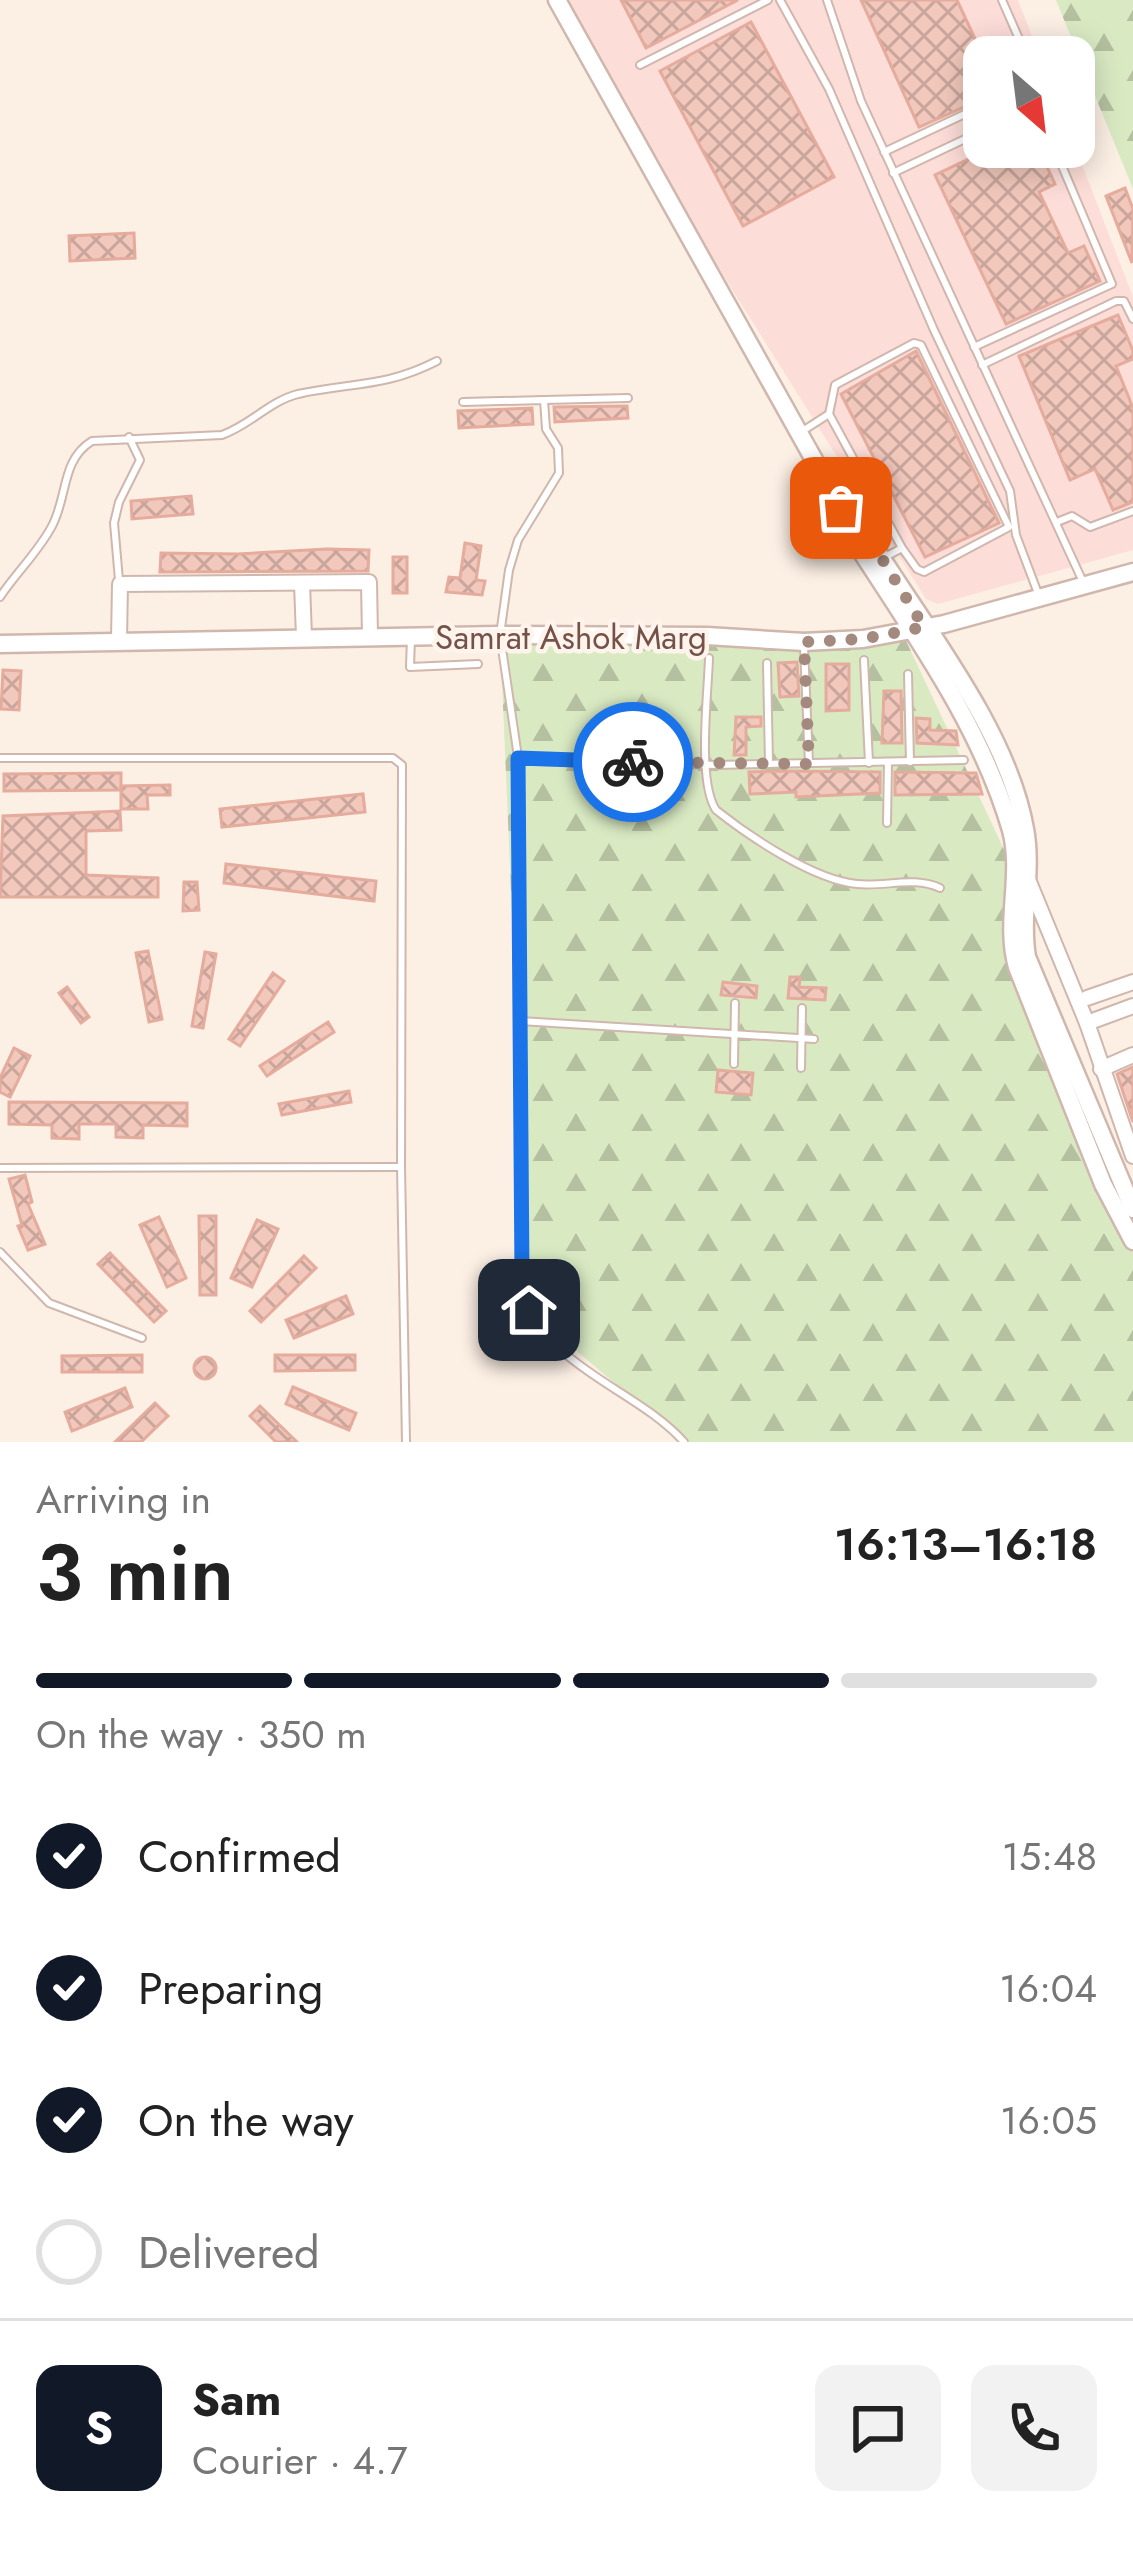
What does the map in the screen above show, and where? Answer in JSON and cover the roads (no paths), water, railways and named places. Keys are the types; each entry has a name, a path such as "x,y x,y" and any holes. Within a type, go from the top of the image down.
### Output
{"street":[{"path":"557,0 841,508 843,523 983,716 1025,826 1023,932 1027,957 1133,1209"},
{"path":"841,508 855,515 974,730 1015,849 1011,938 1017,967 1103,1184 1133,1241"},
{"name":"Samrat Ashok Marg","path":"0,644 500,635 707,636 804,642 863,639 1040,599 1133,572"},
{"path":"119,640 120,584 369,582 370,636"},
{"path":"302,584 304,637"},
{"path":"1027,877 1087,1023 1133,1156"},
{"path":"1088,998 1133,982"},
{"path":"1087,1023 1133,1006"},
{"path":"1101,1069 1133,1055"}],"lane":[{"path":"640,65 768,0"},
{"path":"780,0 830,89 1010,491 1016,535 1040,599"},
{"path":"827,0 861,101 892,173 1085,587"},
{"path":"1002,0 1018,36"},
{"path":"883,152 963,115"},
{"path":"892,173 963,140"},
{"path":"974,347 1112,284 1063,168"},
{"path":"982,365 1116,301 1124,301 1133,319"},
{"path":"908,344 921,345 1009,526 924,572 902,548 829,414 835,385 908,344"},
{"path":"0,596 52,527 71,463 79,449 92,441 222,435 280,400 368,386 437,361"},
{"path":"463,402 628,398"},
{"path":"544,400 546,429 558,448 559,473 518,540 500,635 518,758 522,1275 536,1323 564,1352 667,1422 684,1442"},
{"path":"798,434 829,414"},
{"path":"120,584 114,523 140,460 129,437"},
{"path":"1057,522 1072,516 1090,527 1133,511"},
{"path":"880,559 902,548"},
{"path":"411,636 410,667 478,664"},
{"path":"804,642 809,764"},
{"path":"709,658 707,765 716,810 820,875 856,884 925,882 940,888"},
{"path":"864,660 869,763"},
{"path":"767,663 769,764"},
{"path":"908,674 910,762"},
{"path":"0,758 398,760 404,771 401,1168 406,1442"},
{"path":"518,758 707,765 964,760"},
{"path":"887,823 888,762"},
{"path":"734,1064 735,1004"},
{"path":"801,1068 802,1008"},
{"path":"520,1021 814,1039"},
{"path":"0,1168 401,1168"},
{"path":"0,1252 49,1303 142,1338"}]}
